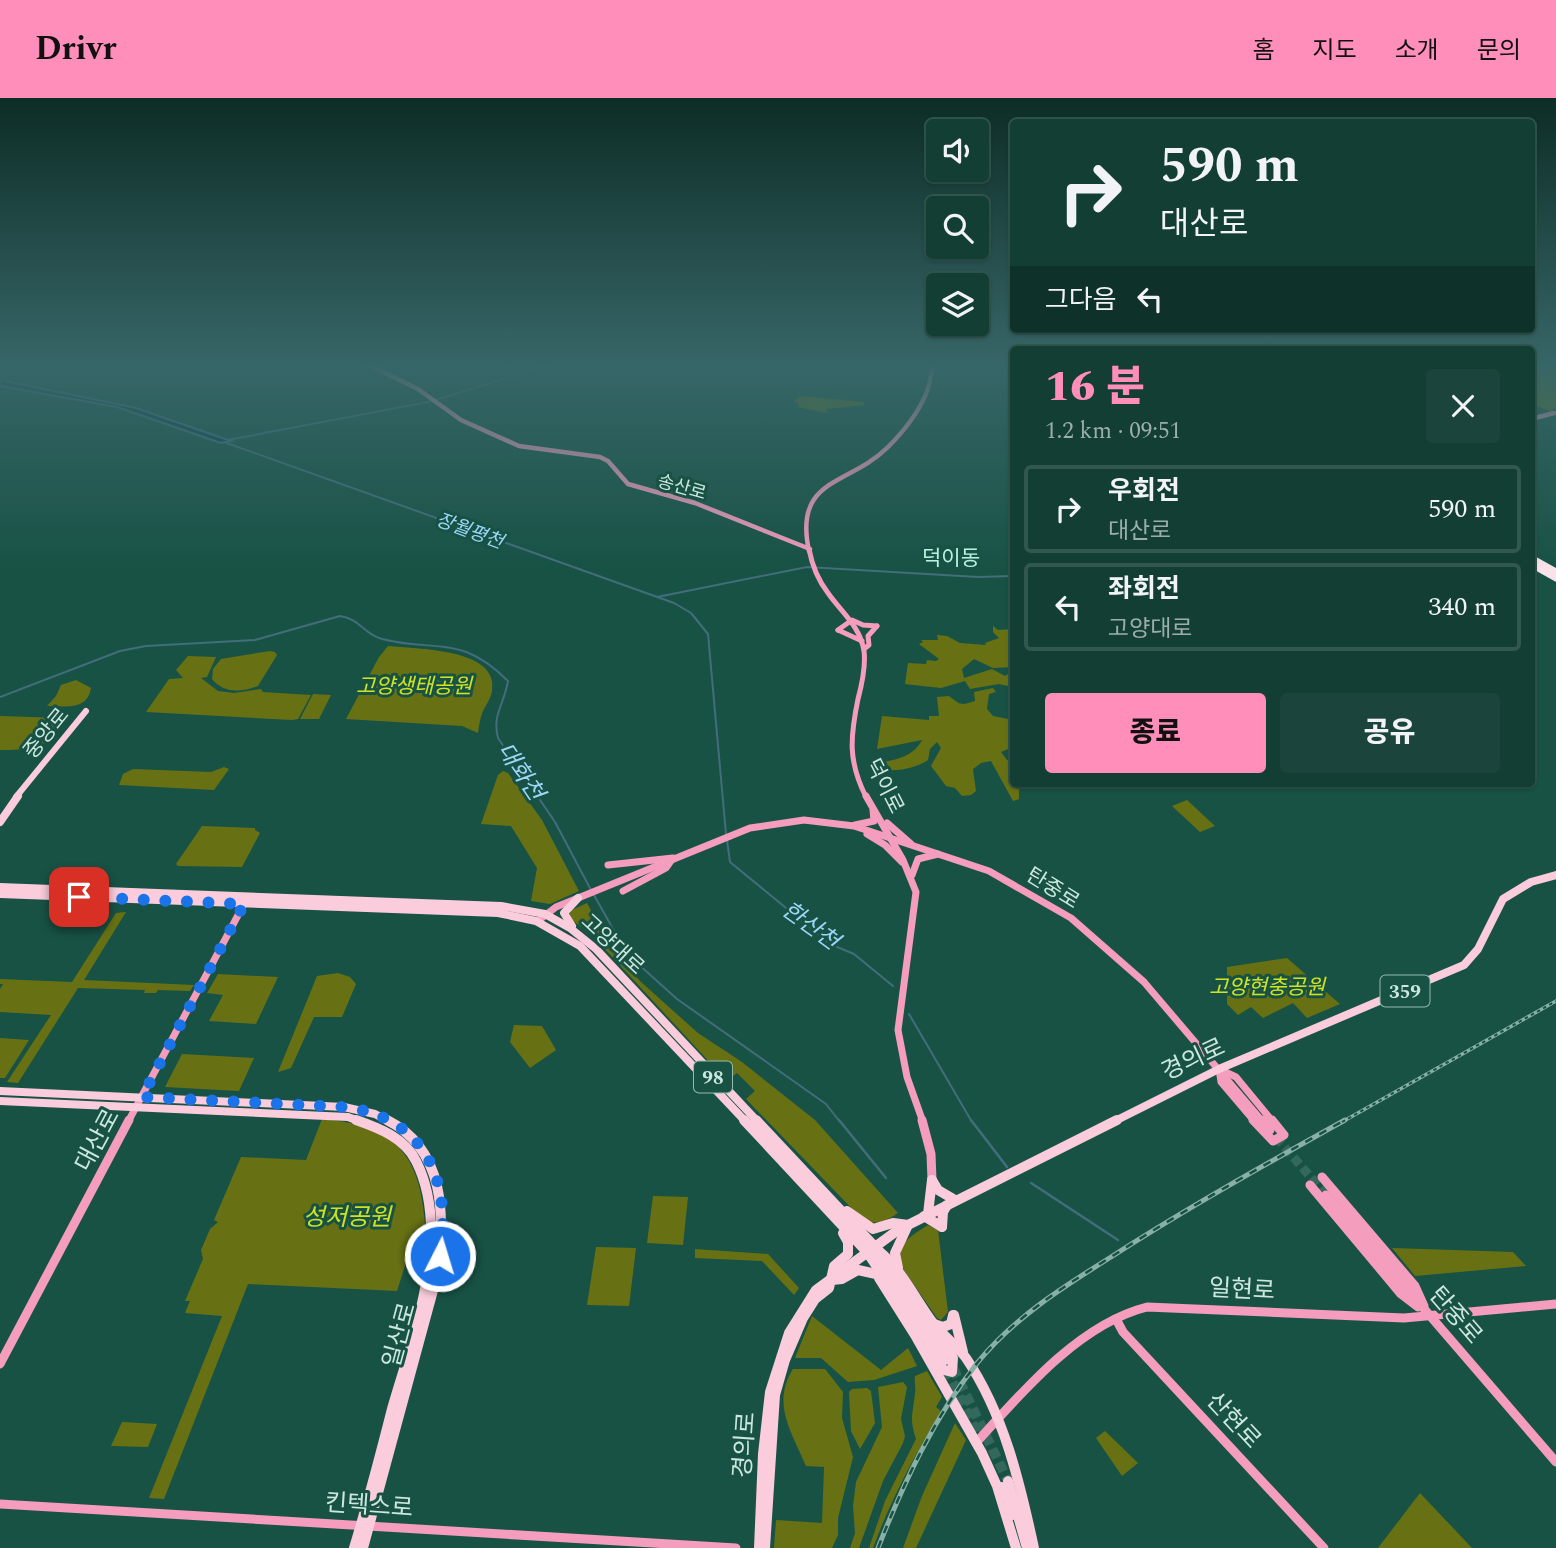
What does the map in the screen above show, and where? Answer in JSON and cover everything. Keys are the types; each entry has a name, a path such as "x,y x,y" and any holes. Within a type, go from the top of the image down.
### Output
{"highway":[{"path":"1535,563 1556,572"},
{"path":"1535,564 1556,578"}],"main road":[{"name":"송산로","path":"485,431 519,446 600,457 608,461 621,479 631,486 695,503 810,549"},
{"name":"덕이로","path":"901,431 888,448 811,503 804,520 822,586 852,620 864,649 865,666 850,749 855,774 911,873 916,892 899,1010 901,1054 927,1133 932,1180"},
{"path":"862,641 838,630 852,620 863,625 877,626 868,636 869,645 864,649"},
{"name":"중앙로","path":"0,822 7,814 3,811 86,711"},
{"path":"854,826 874,821 873,806"},
{"path":"880,816 912,845"},
{"name":"탄중로","path":"673,858 763,824 804,820 854,826 940,853 1019,886 1083,928 1144,982 1270,1130"},
{"path":"854,826 885,845 911,873 918,859 940,853"},
{"path":"608,865 643,862 661,855 673,858"},
{"path":"541,917 673,858"},
{"path":"623,891 666,868 673,858"},
{"name":"경의로","path":"759,1548 769,1394 780,1358 801,1312 824,1282 831,1280 871,1250 926,1215 1219,1069 1464,965 1482,944 1494,912 1509,892 1529,881 1556,875"},
{"name":"고양대로","path":"0,887 499,913 541,917 582,937 833,1201 871,1250 945,1361"},
{"name":"고양대로","path":"0,894 245,900"},
{"path":"581,897 566,910 564,916 582,937"},
{"name":"대산로","path":"0,1364 245,900"},
{"name":"고양대로","path":"541,917 569,936 590,955 797,1179 871,1250"},
{"path":"1219,1069 1236,1077 1283,1135 1273,1141 1269,1139 1220,1082 1219,1069"},
{"name":"일산로","path":"0,1091 328,1116 365,1121 397,1136 416,1160 430,1202 430,1260 365,1527 363,1548"},
{"name":"일산로","path":"0,1101 139,1102"},
{"path":"1322,1177 1415,1286 1431,1317"},
{"path":"797,1179 825,1209 848,1242 848,1254 834,1266 831,1280 842,1279 858,1270 876,1274"},
{"path":"932,1180 951,1202 943,1212 942,1227 926,1215 932,1180"},
{"path":"1310,1185 1401,1294 1431,1317"},
{"name":"탄중로","path":"1326,1195 1556,1462"},
{"path":"833,1201 869,1228 877,1229 893,1223 908,1225 895,1253 899,1272"},
{"path":"871,1250 891,1260 899,1272 953,1358 952,1372 943,1372 915,1335 876,1274 871,1250"},
{"name":"경의로","path":"765,1548 775,1395 785,1360 803,1318 815,1299 829,1288 831,1280"},
{"name":"일현로","path":"976,1443 1053,1360 1115,1319 1140,1308 1155,1306 1404,1318 1556,1304"},
{"path":"934,1325 943,1327 951,1324 954,1315 964,1356"},
{"name":"산현로","path":"1115,1319 1132,1341 1324,1548"},
{"path":"934,1325 964,1356 993,1406 1014,1463 1034,1548"},
{"path":"915,1335 997,1486 1018,1548"},
{"path":"1018,1548 1004,1482 1027,1548"},
{"name":"킨텍스로","path":"0,1504 736,1548"},
{"name":"일산로","path":"354,1548 365,1527"}],"green space":[{"path":"993,626 998,630 1010,629 1010,667 993,668 974,659 962,669 964,678 992,669 1005,676 1010,674 1010,686 999,684 970,689 965,681 941,688 905,684 908,663 926,664 927,660 939,659 919,644 923,642 921,640 938,640 937,635 947,636 960,643 986,645 985,643 999,638 993,632"},
{"name":"고양생태공원","path":"388,646 453,653 483,666 491,677 492,691 482,714 478,733 462,726 346,719 379,657"},
{"path":"270,651 277,655 258,686 233,690 222,687 212,679 213,669 221,659"},
{"path":"188,656 216,657 207,677 201,678 218,691 234,693 261,689 263,692 311,695 298,719 292,720 146,712 169,679 183,678 176,670"},
{"path":"76,680 91,688 85,701 74,706 47,706 61,685"},
{"path":"993,688 996,692 989,694 987,709 993,716 1010,719 1010,748 1001,752 1010,760 1010,787 1019,787 1019,799 1013,801 991,761 981,763 973,769 976,791 971,795 962,796 955,788 946,786 931,766 941,748 937,742 930,749 928,760 916,766 878,770 874,764 908,754 922,740 877,749 882,716 929,720 929,716 939,716 937,697 949,696 966,704 975,701 974,692"},
{"path":"313,694 331,695 319,719 300,719"},
{"path":"0,716 61,718 55,722 55,731 45,743 27,749 0,750"},
{"path":"224,767 229,769 214,790 119,785 123,774 133,769 211,772"},
{"path":"503,771 508,773 542,820 579,891 550,904 531,901 537,868 511,826 481,824 498,775"},
{"path":"1187,800 1215,826 1200,832 1172,806"},
{"path":"202,826 255,828 260,833 242,867 178,866 176,864"},
{"path":"587,903 612,950 641,982 698,1033 742,1062 815,1120 898,1213 880,1222 861,1218 746,1099 755,1091 737,1073 727,1081 592,935 572,920 569,915 572,910"},
{"path":"126,912 84,980 194,985 190,991 158,990 156,993 144,993 145,990 78,988 18,1083 7,1082 51,1015 0,1012 0,989 3,984 0,984 0,979 72,982 116,913"},
{"name":"고양현충공원","path":"1287,958 1340,1004 1307,1018 1293,1003 1263,1018 1251,1007 1238,1015 1227,1004 1227,967"},
{"path":"338,973 350,977 356,984 342,1017 314,1017 291,1068 278,1072 317,976"},
{"path":"218,974 278,977 256,1024 209,1021 223,995 207,993"},
{"path":"514,1025 542,1026 556,1050 530,1068 510,1042"},
{"path":"0,1038 29,1040 5,1078 0,1078"},
{"path":"182,1054 254,1058 239,1091 165,1087"},
{"name":"성저공원","path":"322,1119 373,1130 391,1140 404,1153 414,1170 420,1190 426,1241 412,1244 397,1291 248,1284 164,1499 149,1498 222,1316 185,1313 190,1301 185,1301 203,1259 201,1250 210,1229 218,1222 214,1220 241,1157 306,1160"},
{"path":"653,1196 688,1197 683,1245 647,1243"},
{"path":"928,1225 938,1230 948,1312 941,1320 901,1266 901,1251 906,1241"},
{"path":"596,1247 636,1248 629,1306 587,1305"},
{"path":"1392,1248 1513,1252 1526,1266 1415,1276"},
{"path":"695,1249 768,1254 799,1288 794,1295 762,1261 695,1258"},
{"path":"812,1316 881,1370 908,1348 917,1366 874,1380 848,1382 821,1358 795,1358"},
{"path":"793,1369 825,1369 843,1392 842,1418 853,1457 838,1518 838,1535 832,1548 774,1548 776,1520 822,1523 824,1467 806,1466 786,1418 784,1394"},
{"path":"927,1371 942,1397 936,1407 941,1411 904,1478 873,1548 869,1548 885,1501 916,1439 912,1421 915,1376"},
{"path":"903,1382 907,1387 901,1419 905,1436 903,1443 883,1481 859,1548 850,1548 855,1533 853,1506 856,1482 882,1427 878,1387"},
{"path":"867,1388 871,1391 875,1423 860,1449 851,1431 849,1392 852,1389"},
{"path":"122,1422 157,1424 148,1447 111,1446"},
{"path":"955,1423 966,1440 916,1548 903,1548 922,1496"},
{"path":"1105,1431 1138,1463 1122,1476 1096,1438"},
{"path":"1420,1493 1472,1548 1378,1548"}],"water":[{"path":"185,431 201,431 231,441 221,443"}],"waterway":[{"path":"228,440 277,431"},
{"name":"장월평천","path":"224,442 657,597"},
{"path":"657,597 807,567 978,577 1010,576"},
{"name":"장월평천","path":"657,597 691,613 708,634 726,834"},
{"name":"대화천","path":"0,697 120,651 146,646 255,640 340,616 353,620 370,634 382,639 462,650 491,666 508,681 497,716 498,738 555,822 591,890"},
{"name":"한산천","path":"727,840 730,862 830,944 854,954 893,986"},
{"name":"대화천","path":"594,895 627,954 677,999 826,1104 840,1122"},
{"name":"한산천","path":"909,1014 972,1122"},
{"name":"대화천","path":"839,1120 886,1178"},
{"name":"한산천","path":"971,1120 1007,1167"},
{"name":"한산천","path":"1031,1183 1118,1240"}],"tunnel":[{"path":"1276,1137 1326,1195"},
{"path":"953,1368 1008,1481"},
{"path":"946,1369 980,1440"}],"railway":[{"path":"1342,1122 1556,1001"},
{"path":"878,1548 909,1475 947,1405 978,1362 1008,1331 1058,1292 1140,1239 1345,1120"}],"district":[{"name":"덕이동","path":"951,558"}],"route":[{"path":"79,897 244,904 142,1097 344,1107 368,1110 390,1121 415,1138 429,1158 442,1197 443,1239 440,1256"}]}
